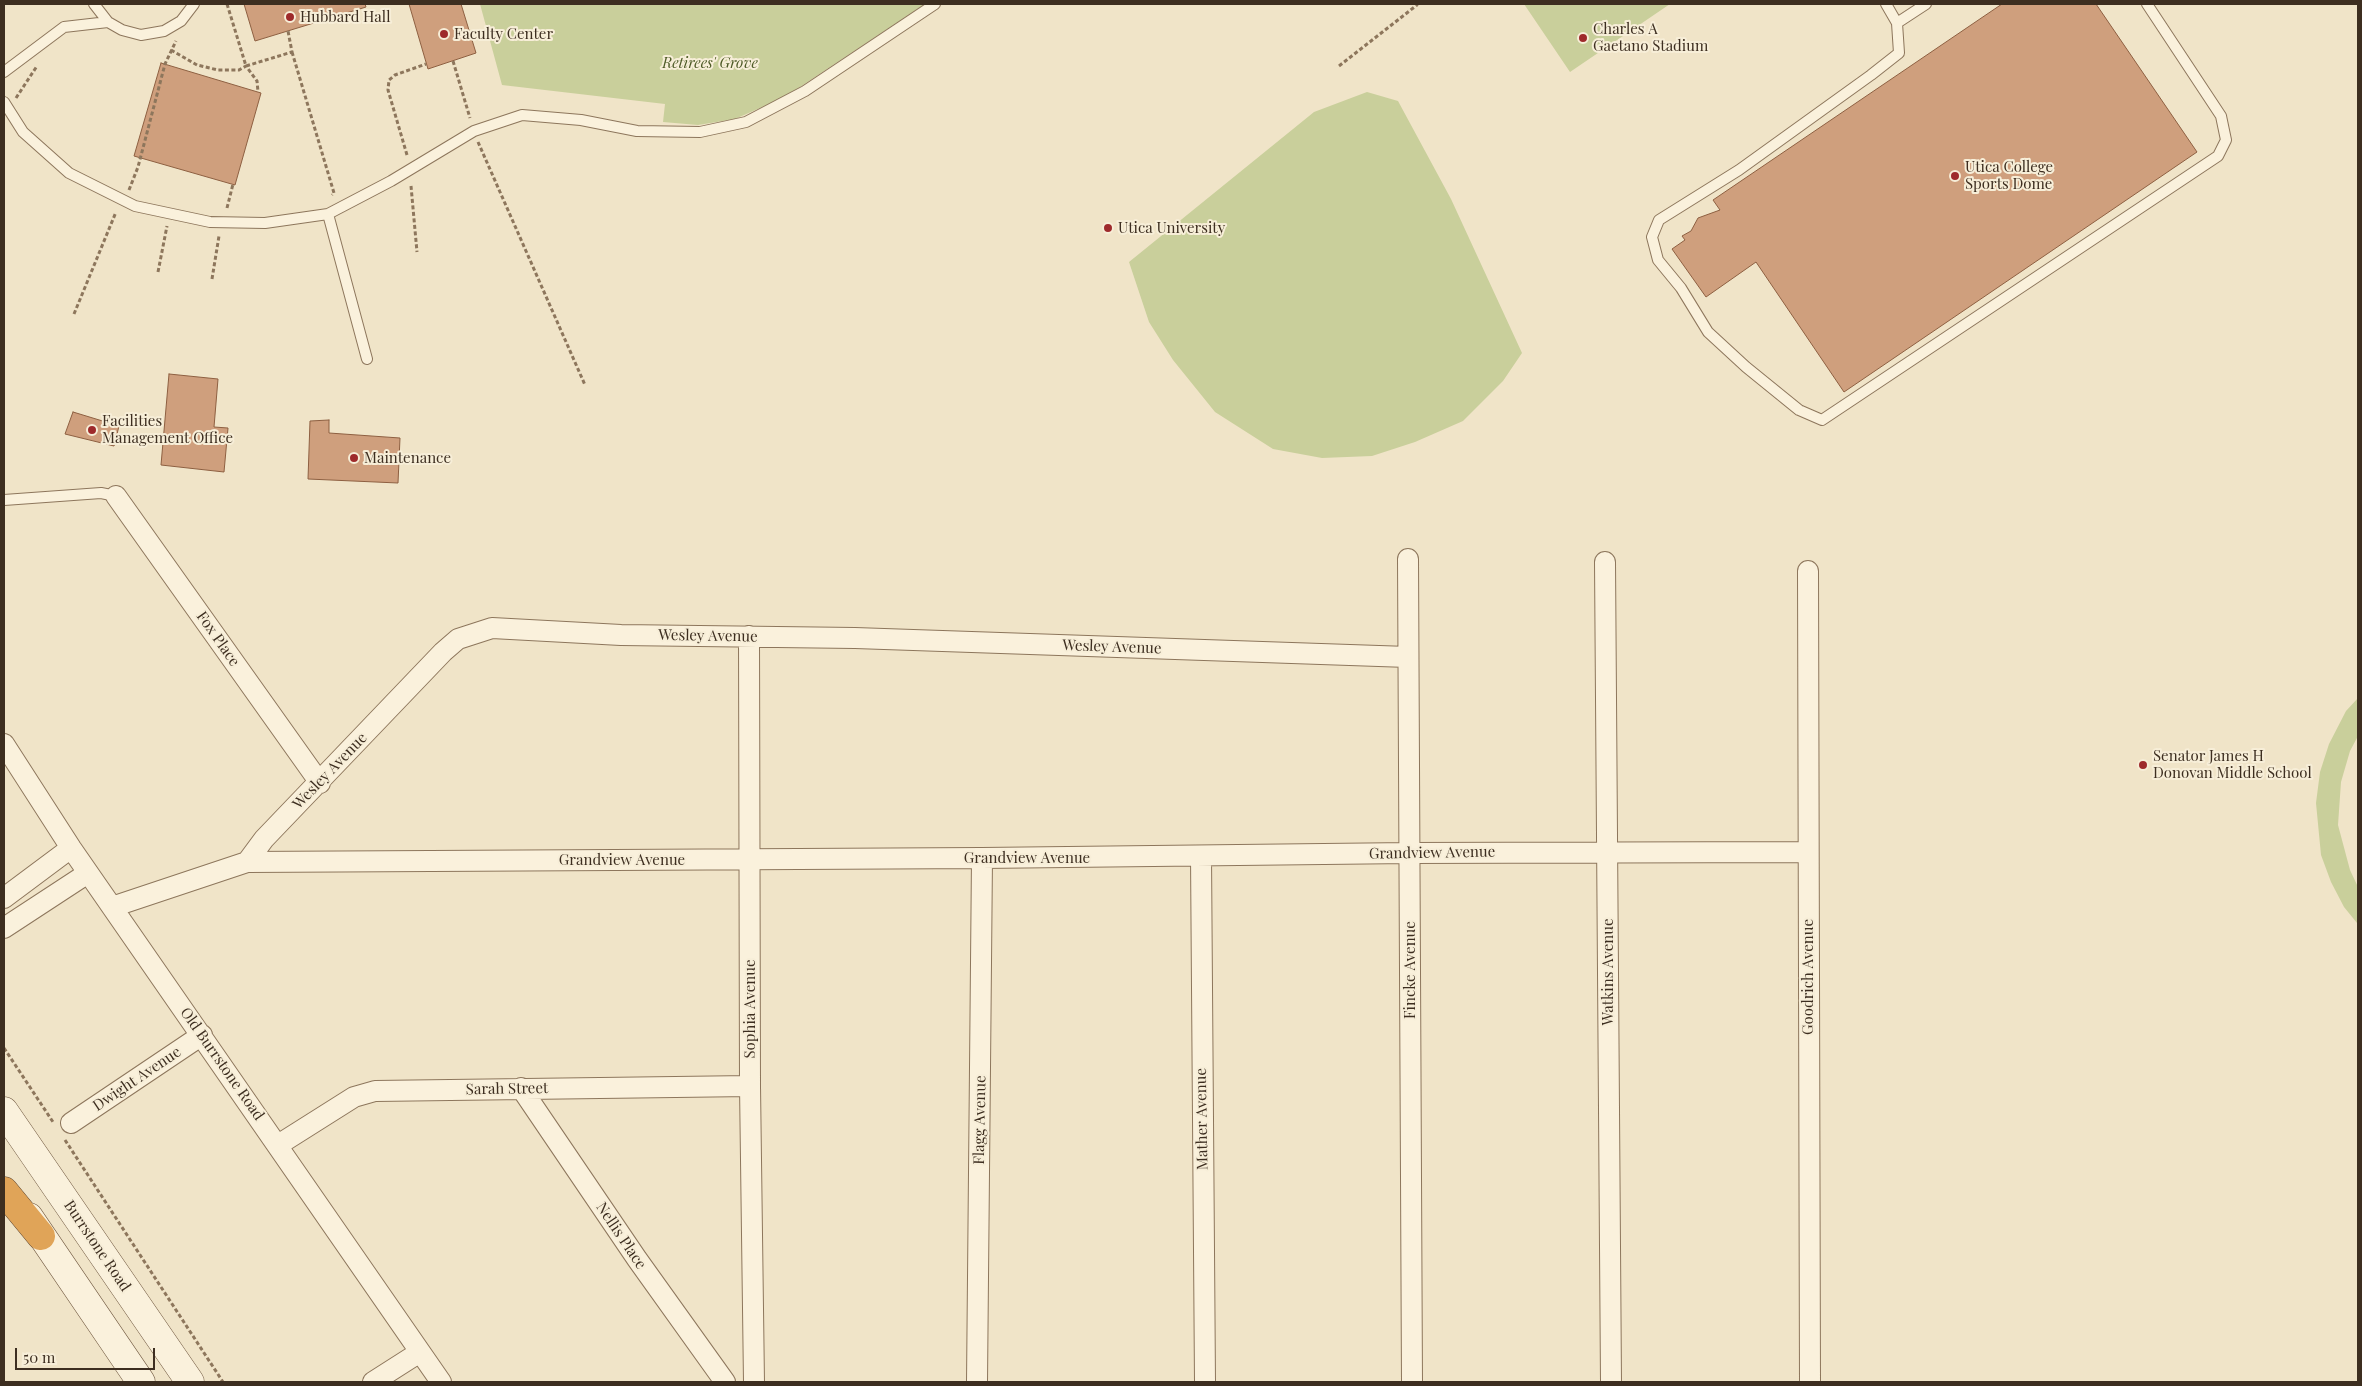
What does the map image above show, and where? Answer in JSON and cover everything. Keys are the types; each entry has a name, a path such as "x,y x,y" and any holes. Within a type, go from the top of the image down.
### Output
{"highway":[{"path":"4,1190 41,1236"}],"street":[{"name":"Fox Place","path":"116,496 320,783"},
{"name":"Fincke Avenue","path":"1408,559 1412,1382"},
{"name":"Watkins Avenue","path":"1605,562 1611,1382"},
{"name":"Goodrich Avenue","path":"1808,571 1807,852 1810,1382"},
{"name":"Wesley Avenue","path":"247,862 264,839 320,783 443,652 458,639 492,628 620,635 865,638 1408,657"},
{"name":"Sophia Avenue","path":"749,636 750,1086 754,1382"},
{"name":"Old Burrstone Road","path":"4,744 88,873 441,1382"},
{"path":"4,898 71,848"},
{"name":"Grandview Avenue","path":"247,862 750,860 1607,851 1807,852"},
{"name":"Mather Avenue","path":"1201,856 1205,1382"},
{"name":"Flagg Avenue","path":"977,1382 982,858"},
{"path":"112,907 247,862"},
{"path":"4,928 88,873"},
{"name":"Dwight Avenue","path":"63,1128 202,1035"},
{"name":"Sarah Street","path":"278,1145 354,1096 375,1091 750,1086"},
{"name":"Nellis Place","path":"521,1088 637,1259 725,1382"},
{"name":"Burrstone Road","path":"4,1111 190,1382"},
{"path":"4,1178 41,1236 141,1382"},
{"path":"373,1382 420,1352"}],"lane":[{"path":"94,4 108,22 122,30 141,35 164,32 181,21 194,4"},
{"path":"5,104 23,132 69,173 135,206 210,222 265,223 328,214 409,170 474,131 522,115 580,120 637,131 700,132 746,122 805,91 935,4"},
{"path":"1886,4 1897,23 1899,53 1872,75 1739,170 1659,220 1652,237 1658,260 1681,288 1708,332 1746,367 1799,410 1822,420 2218,156 2226,140 2221,116 2147,4"},
{"path":"1897,23 1926,4"},
{"path":"4,72 64,27 108,22"},
{"path":"328,214 367,360"},
{"path":"4,500 101,493 116,496"}],"path":[{"path":"227,4 246,66 257,81 258,92"},
{"path":"1339,66 1416,4"},
{"path":"288,31 292,52 334,193 327,199"},
{"path":"74,314 112,218 131,187 165,64 178,39"},
{"path":"171,50 197,66 218,70 239,70 246,66 292,52"},
{"path":"5,104 19,96 42,58"},
{"path":"452,61 474,131 585,385"},
{"path":"417,252 406,150 388,90 389,80 395,75 426,64"},
{"path":"19,96 23,103"},
{"path":"125,185 139,190"},
{"path":"218,208 236,209"},
{"path":"158,272 170,213"},
{"path":"4,1048 63,1128 223,1382"}],"green space":[{"name":"Retirees' Grove","path":"480,4 925,4 785,97 735,119 698,125 663,122 665,104 502,85"},
{"name":"Charles A Gaetano Stadium","path":"1524,4 1670,4 1570,72"},
{"path":"1367,92 1398,101 1451,199 1522,353 1503,381 1463,421 1415,442 1372,456 1322,458 1273,449 1215,412 1173,360 1149,322 1129,262 1314,112"},
{"path":"2358,698 2358,736 2350,751 2341,782 2338,825 2350,870 2358,887 2357,953 2357,923 2344,907 2331,882 2321,855 2316,803 2320,772 2329,744 2346,711"}],"building":[{"name":"Hubbard Hall","path":"244,4 365,4 366,7 255,41"},
{"name":"Faculty Center","path":"409,4 461,4 476,53 428,69"},
{"name":"Utica College Sports Dome","path":"2002,4 2096,4 2197,152 1844,392 1756,262 1706,297 1672,249 1685,240 1682,236 1691,231 1698,218 1720,210 1713,200"},
{"path":"161,63 261,93 235,185 134,156"},
{"path":"169,374 218,379 214,427 228,428 224,472 161,465"},
{"name":"Facilities Management Office","path":"73,412 119,426 114,446 65,434"},
{"name":"Maintenance","path":"329,420 329,433 400,438 398,483 308,479 310,421"}],"place":[{"name":"Hubbard Hall","path":"290,17"},
{"name":"Faculty Center","path":"444,34"},
{"name":"Charles A Gaetano Stadium","path":"1583,38"},
{"name":"Utica College Sports Dome","path":"1955,176"},
{"name":"Utica University","path":"1108,228"},
{"name":"Facilities Management Office","path":"92,430"},
{"name":"Maintenance","path":"354,458"},
{"name":"Senator James H Donovan Middle School","path":"2143,765"}]}
